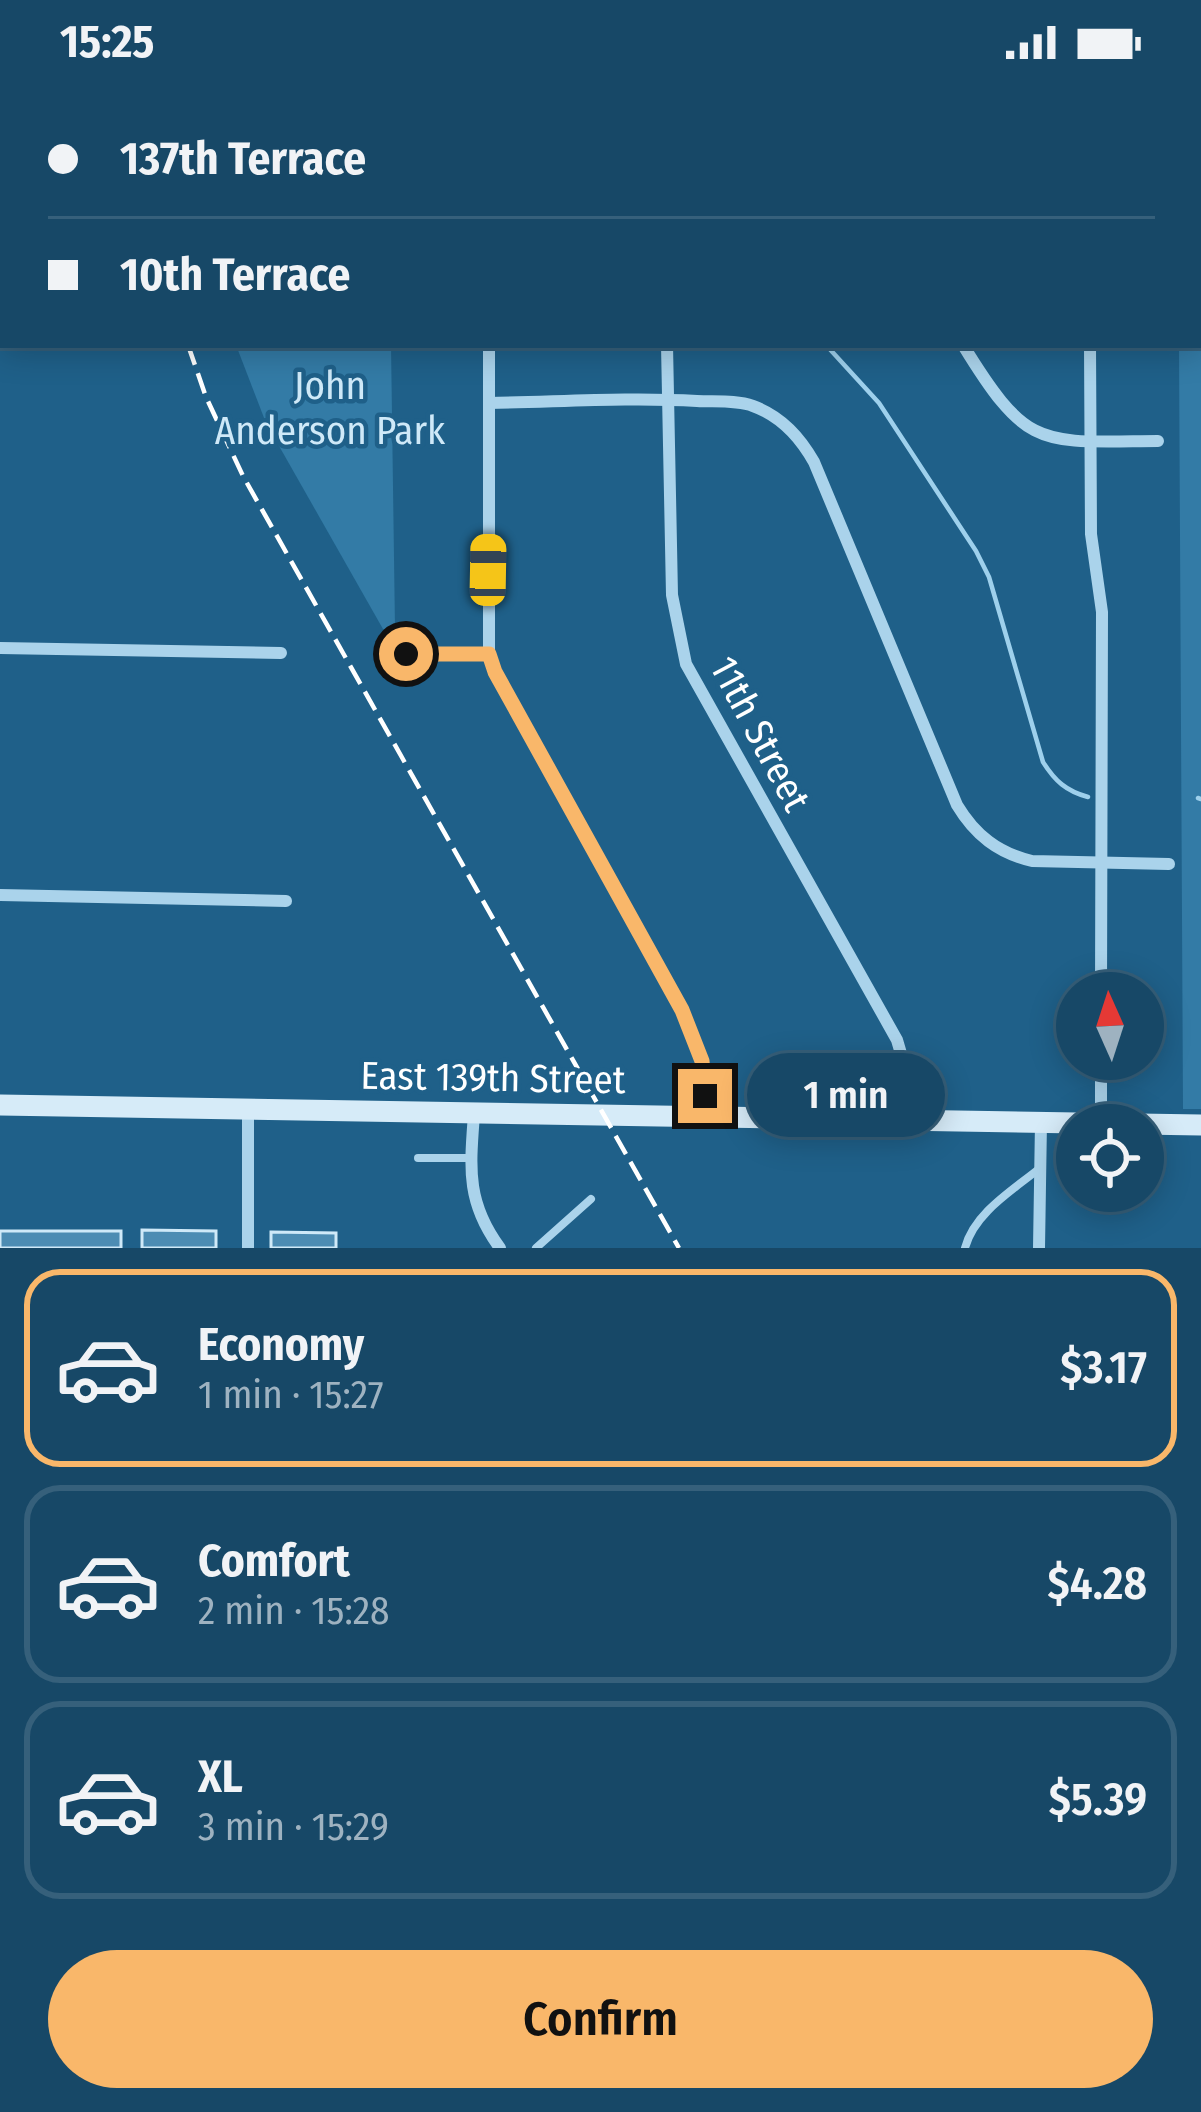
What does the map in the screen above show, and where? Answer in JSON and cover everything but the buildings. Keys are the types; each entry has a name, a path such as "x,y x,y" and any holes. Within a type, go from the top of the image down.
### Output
{"street":[{"path":"489,348 489,654 696,1041 705,1078 705,1118"},
{"name":"11th Street","path":"667,348 672,595 686,664 897,1040 908,1074 904,1122"},
{"path":"966,348 993,394 1015,420 1036,434 1090,442 1159,441"},
{"path":"1090,348 1091,535 1102,612 1102,972"},
{"path":"489,404 668,399 754,406 792,431 814,462 970,827 1012,856 1032,861 1169,864"},
{"path":"0,648 281,653"},
{"path":"406,654 489,654"},
{"path":"0,895 286,901"},
{"name":"East 139th Street","path":"0,1105 1056,1122"},
{"path":"248,1111 248,1248"},
{"path":"474,1114 470,1176 481,1222 500,1248"},
{"path":"1039,1248 1041,1122"},
{"name":"East 139th Street","path":"1164,1124 1201,1125"}],"lane":[{"path":"418,1158 471,1158"},
{"path":"965,1248 969,1233 990,1209 1040,1168"},
{"path":"536,1248 592,1199"}],"green space":[{"name":"John Anderson Park","path":"237,348 391,348 395,629 383,629 266,423"},
{"path":"1179,348 1201,348 1201,1109 1183,1109"}],"waterway":[{"path":"829,348 879,403 976,551 989,577 1043,762 1062,784 1088,797"}],"railway":[{"path":"189,348 243,476 679,1248"}],"route":[{"path":"406,654 489,654 682,1010 702,1061 705,1096"}]}
